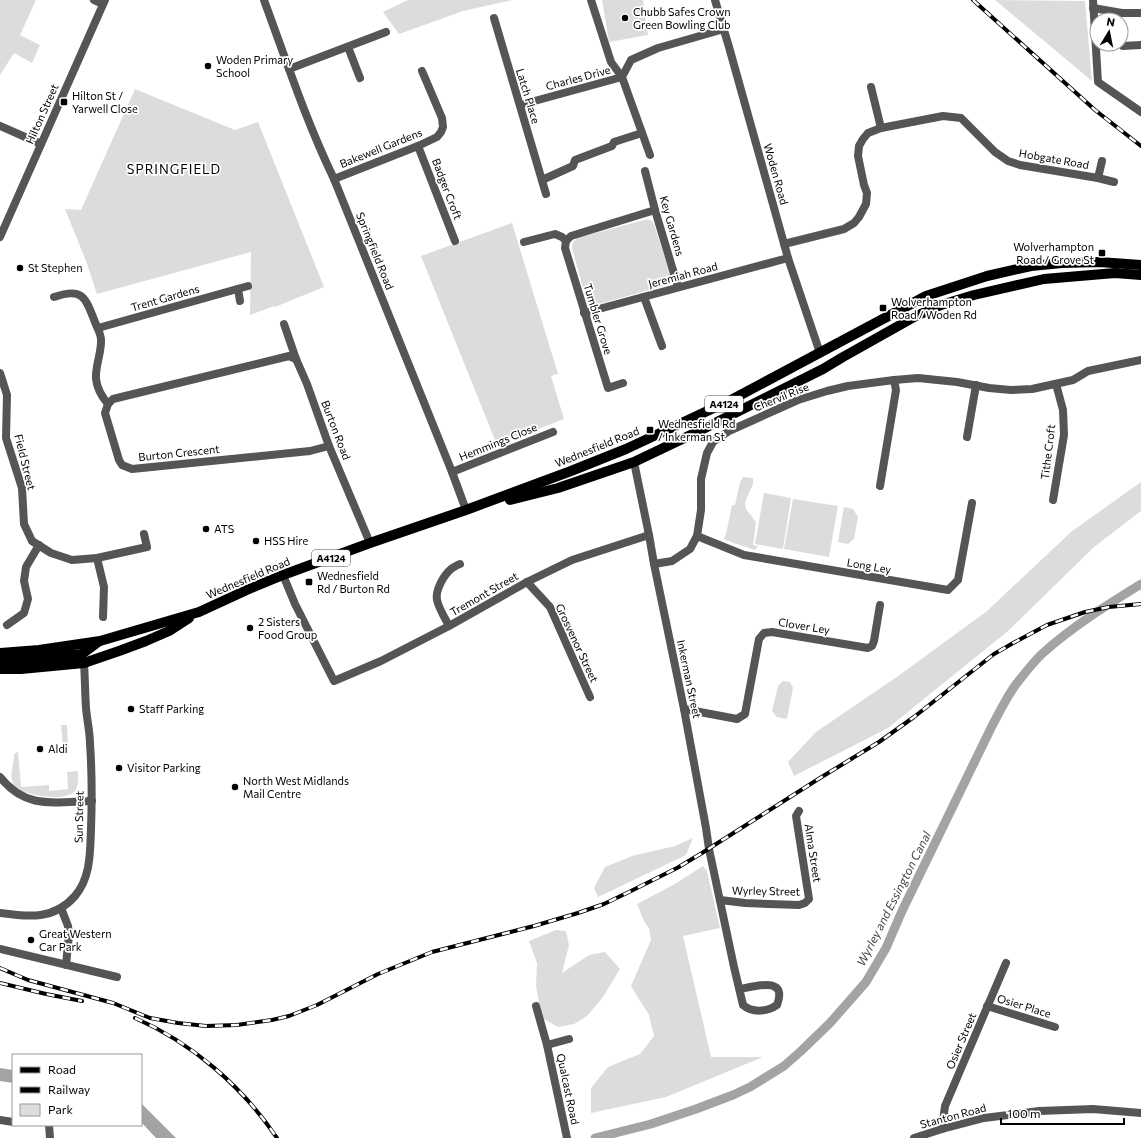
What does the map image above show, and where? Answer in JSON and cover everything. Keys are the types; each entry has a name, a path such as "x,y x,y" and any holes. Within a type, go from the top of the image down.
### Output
{"main road":[{"name":"A4124","path":"820,353 926,296 987,276 1031,266 1062,263 1099,262 1141,265"},
{"name":"A4124","path":"823,369 916,316 941,305 974,294 1044,279 1115,273 1141,275"},
{"path":"820,353 823,369"},
{"name":"Wednesfield Road","path":"0,670 21,669 119,651 169,631 199,612 283,575 466,510 626,449 733,399 820,353"},
{"name":"Wednesfield Road","path":"466,510 558,488 634,462 823,369"},
{"path":"626,449 634,462"},
{"name":"Wednesfield Road","path":"0,653 39,650 100,641 199,612"},
{"path":"0,659 83,658 100,641"}],"street":[{"path":"94,0 104,2"},
{"name":"Springfield Road","path":"264,0 319,148 334,179 466,510"},
{"path":"591,0 611,62 622,77 650,156"},
{"name":"Woden Road","path":"715,0 788,258 820,353"},
{"name":"Hilton Street","path":"0,237 104,2"},
{"path":"1141,13 1122,13 1093,4 1098,82 1141,112"},
{"name":"Latch Place","path":"494,18 546,194"},
{"name":"Charles Drive","path":"520,105 622,77 631,60 658,48 724,30"},
{"path":"289,69 386,32"},
{"path":"1129,46 1141,46"},
{"path":"348,47 360,78"},
{"name":"Bakewell Gardens","path":"334,179 437,137 443,127 442,118 422,71"},
{"path":"871,87 881,128"},
{"name":"Hobgate Road","path":"784,244 844,228 854,223 859,217 866,204 867,193 858,156 859,146 868,133 881,128 943,116 961,118 995,152 1008,161 1020,165 1114,182"},
{"path":"0,126 41,144"},
{"path":"542,180 573,166 575,160 612,146 614,142 642,133"},
{"name":"Badger Croft","path":"418,146 455,241"},
{"path":"1098,178 1102,161"},
{"name":"Key Gardens","path":"645,172 678,287"},
{"path":"524,242 555,234 562,237 566,241 571,236 655,210"},
{"path":"0,218 10,216"},
{"name":"Tumbler Grove","path":"566,241 565,248 584,314 608,388 623,383"},
{"name":"Jeremiah Road","path":"584,314 644,296 788,258"},
{"name":"Trent Gardens","path":"98,328 248,286"},
{"path":"238,289 240,301"},
{"path":"54,297 72,292 83,296 98,328 101,341 96,379 101,395 108,404 113,399 124,396 289,356 296,359"},
{"path":"644,296 662,346"},
{"name":"Burton Road","path":"284,324 329,446 370,543"},
{"name":"Chervil Rise","path":"654,564 672,561 690,549 697,536 701,510 701,479 707,453 713,442 729,431 798,400 841,388 918,378 957,382 989,388 1011,390 1032,389 1073,380 1088,371 1141,360"},
{"name":"Field Street","path":"0,373 7,394 6,438 22,488 24,524 32,541 51,553 72,560 97,558 147,546 144,534"},
{"path":"880,486 896,390 894,380"},
{"name":"Tithe Croft","path":"1053,500 1064,435 1063,410 1056,384"},
{"path":"967,437 976,385"},
{"name":"Burton Crescent","path":"108,404 106,414 119,460 122,465 132,469 310,451 329,446"},
{"name":"Hemmings Close","path":"452,472 553,432"},
{"name":"Inkerman Street","path":"634,462 684,709 709,849 734,967 744,1005 757,1011 773,1008 777,1005 780,997 777,988 770,984 740,989"},
{"name":"Long Ley","path":"697,536 744,555 948,590 958,580 972,503"},
{"name":"Tremont Street","path":"283,575 295,604 334,681 382,661 449,626 527,582 572,560 649,535"},
{"path":"7,625 24,613 28,599 24,581 26,567 39,545"},
{"path":"97,558 104,587 102,617"},
{"path":"449,626 437,600 437,594 444,577 451,569 460,564"},
{"name":"Grosvenor Street","path":"527,582 550,607 590,697"},
{"name":"Clover Ley","path":"684,709 738,719 745,714 759,639 764,633 772,632 868,648 872,646 874,641 880,605"},
{"name":"Sun Street","path":"0,913 18,916 36,916 63,907 78,891 85,878 89,864 92,801 90,743 83,658"},
{"path":"0,777 11,789 32,800 46,803 92,801"},
{"name":"Alma Street","path":"799,811 796,816 809,899"},
{"name":"Wyrley Street","path":"720,900 745,903 798,905 805,903 809,899"},
{"path":"63,907 69,935 66,965"},
{"path":"0,949 117,977"},
{"name":"Osier Street","path":"942,1129 945,1106 1006,963"},
{"name":"Qualcast Road","path":"536,1006 547,1045 567,1138"},
{"name":"Osier Place","path":"988,1006 1055,1027"},
{"name":"Qualcast Road","path":"547,1045 569,1039"},
{"name":"Stanton Road","path":"914,1138 984,1118 1038,1111 1093,1109 1141,1113"},
{"path":"0,1120 12,1122"},
{"path":"49,1126 50,1138"}],"green space":[{"path":"0,0 36,0 20,35 40,45 32,63 14,53 0,75"},
{"path":"408,0 512,0 463,11 399,34 383,12"},
{"name":"Chubb Safes Crown Green Bowling Club","path":"602,0 643,0 648,35 609,42"},
{"path":"995,0 1085,1 1092,81"},
{"path":"135,89 235,130 258,122 324,287 275,307 274,306 250,315 251,252 97,294 86,261 65,209 81,210"},
{"path":"648,219 654,224 672,280 670,284 592,306 589,305 587,303 572,248 573,242 577,238"},
{"path":"512,223 558,374 551,376 564,419 497,445 421,256"},
{"path":"743,477 753,478 753,484 745,502 746,509 756,522 753,545 758,546 755,550 724,539 732,505 735,505 740,482"},
{"path":"1141,482 1141,511 1094,547 1008,631 888,728 794,776 788,762 816,732 901,674 987,611 1071,532"},
{"path":"764,493 791,498 783,549 755,544"},
{"path":"793,499 838,506 829,557 784,549"},
{"path":"844,507 853,509 858,517 854,539 848,544 838,542"},
{"path":"783,681 790,682 793,688 787,719 777,717 772,711 778,686"},
{"path":"61,725 67,725 68,746 63,746"},
{"path":"18,752 21,787 49,785 49,791 68,789 67,772 78,771 76,790 69,795 52,797 32,794 17,788 12,780 12,773 14,755"},
{"path":"693,838 686,855 598,897 594,888 605,867 632,856 675,846"},
{"path":"703,866 707,871 720,928 683,936 711,1057 763,1057 666,1097 591,1113 591,1088 608,1067 640,1054 654,1036 649,1015 631,986 651,940 649,928 644,921 637,904 675,884"},
{"path":"556,930 566,931 569,945 562,973 589,955 605,952 620,969 603,997 587,1016 574,1024 558,1027 542,1018 536,986 537,963 529,941"}],"shaded area":[{"path":"0,1068 12,1070 12,1083 0,1081"},
{"path":"142,1104 176,1138 156,1138 142,1123"}],"waterway":[{"name":"Wyrley and Essington Canal","path":"595,1138 651,1124 696,1109 750,1087 784,1066 830,1023 866,982 886,948 902,911 991,728 1013,688 1036,660 1054,643 1090,616 1141,584"}],"railway":[{"path":"973,0 1095,110 1141,146"},
{"path":"0,968 28,980 113,1003 150,1018 178,1023 206,1026 237,1025 289,1016 317,1005 378,974 432,952 534,926 578,913 604,904 631,891 677,868 702,853 879,742 914,717 994,654 1015,642 1047,625 1085,612 1109,607 1141,604"},
{"path":"0,983 82,1001"},
{"path":"135,1018 176,1040 196,1053 214,1068 248,1101 277,1138"}],"place":[{"name":"Chubb Safes Crown Green Bowling Club","path":"625,18"},
{"name":"Woden Primary School","path":"208,66"},
{"name":"Hilton St / Yarwell Close","path":"64,102"},
{"name":"Wolverhampton Road / Grove St","path":"1102,253"},
{"name":"St Stephen","path":"20,268"},
{"name":"Wolverhampton Road / Woden Rd","path":"883,308"},
{"name":"Wednesfield Rd / Inkerman St","path":"650,430"},
{"name":"ATS","path":"206,529"},
{"name":"HSS Hire","path":"256,541"},
{"name":"Wednesfield Rd / Burton Rd","path":"309,582"},
{"name":"2 Sisters Food Group","path":"250,628"},
{"name":"Staff Parking","path":"131,709"},
{"name":"Aldi","path":"40,749"},
{"name":"Visitor Parking","path":"119,768"},
{"name":"North West Midlands Mail Centre","path":"235,787"},
{"name":"Great Western Car Park","path":"31,940"}],"district":[{"name":"SPRINGFIELD","path":"174,169"}]}
